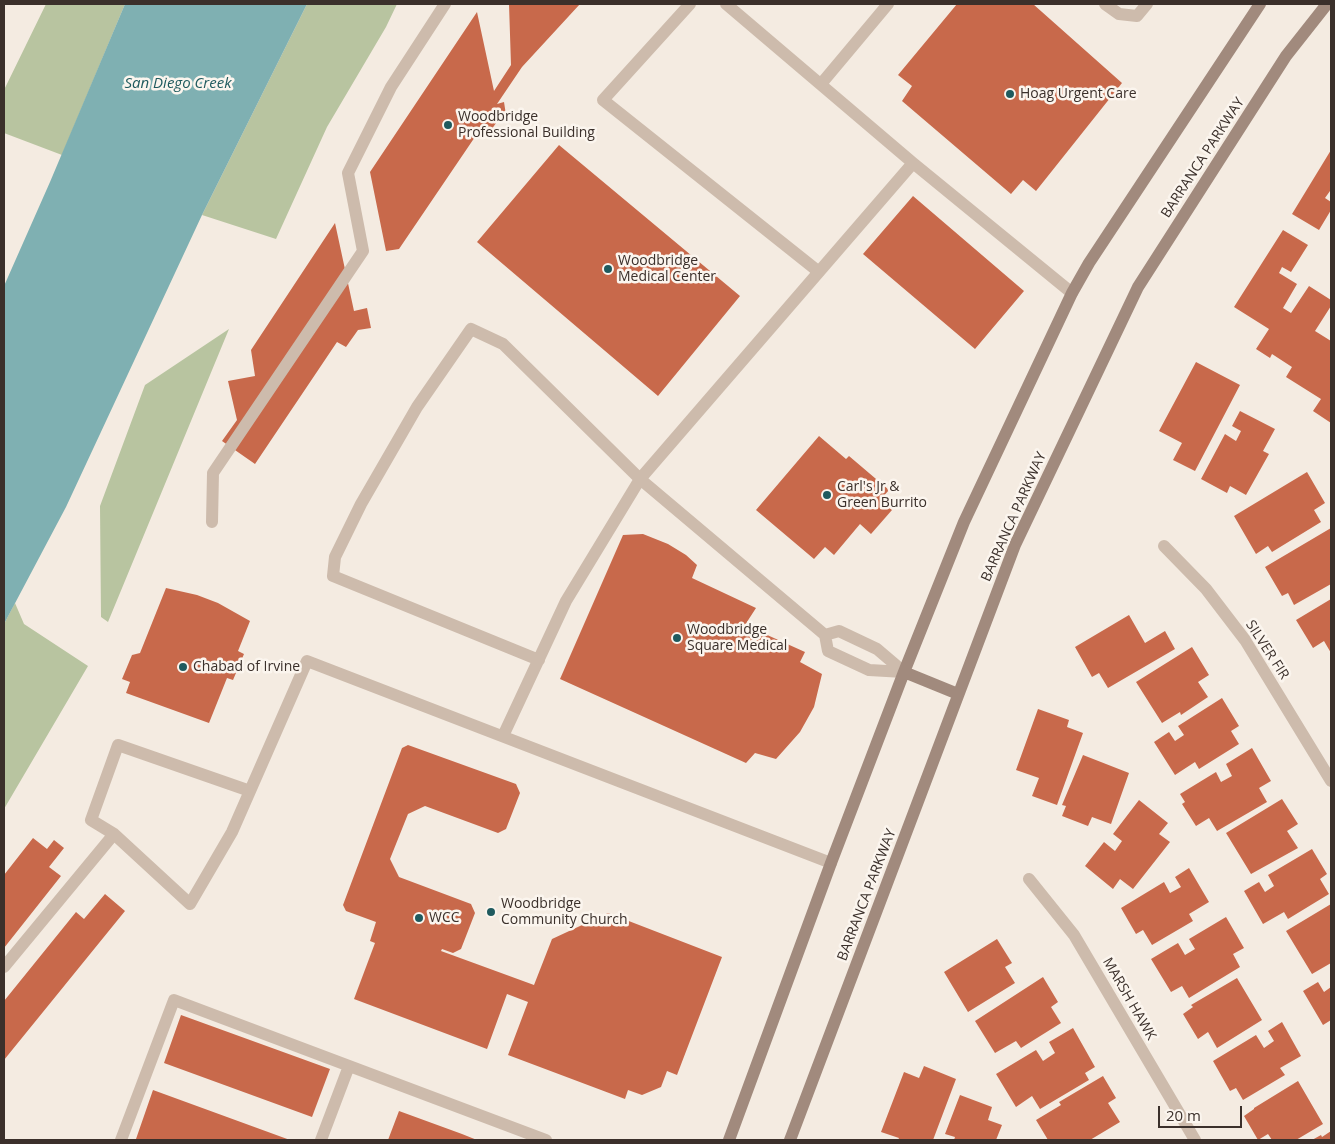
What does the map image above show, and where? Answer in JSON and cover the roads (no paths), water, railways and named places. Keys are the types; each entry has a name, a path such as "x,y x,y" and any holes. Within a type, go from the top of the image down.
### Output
{"main road":[{"path":"729,1140 831,863 964,522 1072,293 1089,263 1260,4"},
{"name":"BARRANCA PARKWAY","path":"790,1140 1015,545 1138,287 1286,56 1327,4"},
{"path":"904,672 958,694"}],"street":[{"path":"212,522 213,473 364,250 348,173 391,87 445,4"},
{"path":"690,4 603,100 819,272"},
{"path":"726,4 913,163 1072,293"},
{"path":"821,84 888,4"},
{"path":"1105,4 1119,14 1137,16 1147,4"},
{"path":"503,736 566,601 640,479 913,163"},
{"path":"539,660 334,576 335,558 360,504 418,407 471,329 503,344 640,479 825,635 828,651 869,670 904,672"},
{"name":"SILVER FIR","path":"1164,546 1206,590 1245,640 1331,782"},
{"path":"825,635 840,631 877,649 904,672"},
{"path":"250,791 118,745 91,820 114,834 190,904 232,832 250,791 307,661 831,863"},
{"path":"4,967 114,834"},
{"name":"MARSH HAWK","path":"1029,879 1074,935 1194,1140"},
{"path":"121,1140 174,1000 546,1140"},
{"path":"321,1140 349,1066"}],"water":[{"name":"San Diego Creek","path":"125,4 307,4 202,215 66,507 4,624 4,286"}],"place":[{"name":"Hoag Urgent Care","path":"1010,94"},
{"name":"Woodbridge Professional Building","path":"448,125"},
{"name":"Woodbridge Medical Center","path":"608,269"},
{"name":"Carl's Jr & Green Burrito","path":"827,495"},
{"name":"Woodbridge Square Medical","path":"677,638"},
{"name":"Chabad of Irvine","path":"183,667"},
{"name":"Woodbridge Community Church","path":"491,912"},
{"name":"WCC","path":"419,918"}]}
